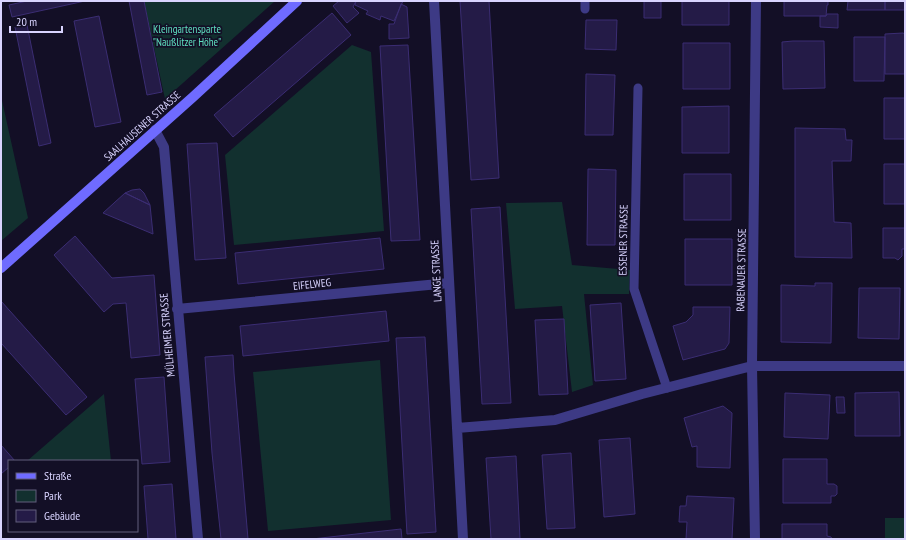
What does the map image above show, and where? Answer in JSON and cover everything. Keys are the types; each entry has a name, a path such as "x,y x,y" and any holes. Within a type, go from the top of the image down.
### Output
{"street":[{"name":"SAALHAUSENER STRASSE","path":"1,268 297,1"},
{"name":"LANGE STRASSE","path":"434,1 463,539"},
{"name":"RABENAUER STRASSE","path":"755,539 752,366 756,1"},
{"name":"MÜLHEIMER STRASSE","path":"155,130 164,147 198,539"},
{"name":"EIFELWEG","path":"177,309 449,282"},
{"path":"457,428 555,420 667,388 752,366 905,366"}],"lane":[{"name":"ESSENER STRASSE","path":"638,88 634,289 667,388"}],"green space":[{"name":"Kleingartensparte \"Naußlitzer Höhe\"","path":"144,1 275,1 165,99"},
{"path":"352,45 371,52 384,231 234,245 225,155"},
{"path":"1,96 28,218 1,241"},
{"path":"562,202 572,265 630,270 629,294 584,294 593,385 572,392 562,306 515,309 506,203"},
{"path":"380,360 391,520 268,531 253,372"},
{"path":"104,394 111,460 28,460"},
{"path":"885,518 905,518 905,539 885,539"}],"building":[{"path":"27,1 85,1 12,17 9,5"},
{"path":"129,1 144,1 162,92 147,95"},
{"path":"339,1 356,1 353,7 359,13 347,23 333,6"},
{"path":"356,1 403,1 394,21 381,16 380,20 366,14 368,11 355,5"},
{"path":"460,1 489,1 499,178 471,180"},
{"path":"644,1 661,1 661,18 644,18"},
{"path":"682,1 729,1 729,25 682,25"},
{"path":"784,1 828,1 826,16 784,16"},
{"path":"848,1 885,1 885,10 847,10"},
{"path":"885,1 905,1 905,10 885,10"},
{"path":"401,4 407,7 409,38 389,39 389,24 394,24"},
{"path":"332,13 351,35 233,137 214,115"},
{"path":"827,14 838,14 838,28 820,27 820,16 826,16"},
{"path":"99,16 121,122 95,127 74,21"},
{"path":"586,20 617,20 616,50 585,49"},
{"path":"27,25 51,143 39,146 15,27"},
{"path":"885,34 905,34 905,74 885,74"},
{"path":"854,37 885,37 884,81 854,81"},
{"path":"824,41 825,88 783,89 782,42"},
{"path":"683,43 730,43 730,89 683,89"},
{"path":"408,45 420,240 391,241 380,46"},
{"path":"586,74 615,75 613,135 585,135"},
{"path":"884,98 905,98 905,139 884,139"},
{"path":"729,106 729,153 682,153 682,107"},
{"path":"795,128 845,129 846,140 852,140 851,161 832,161 834,222 851,223 852,258 795,257"},
{"path":"217,143 226,258 195,260 187,144"},
{"path":"884,164 905,164 905,204 884,204"},
{"path":"588,169 616,170 615,245 587,245"},
{"path":"684,174 731,174 731,220 684,220"},
{"path":"140,189 144,193 150,205 125,193"},
{"path":"125,193 150,205 153,234 103,213"},
{"path":"500,207 511,403 482,404 471,209"},
{"path":"883,228 905,228 905,249 902,249 902,256 898,260 895,258 883,258"},
{"path":"75,236 112,278 154,275 160,355 131,358 126,303 113,304 104,312 54,255"},
{"path":"380,238 384,269 238,284 235,253"},
{"path":"685,239 732,239 732,285 685,285"},
{"path":"815,283 832,283 831,343 781,342 781,285 815,286"},
{"path":"859,288 900,288 899,339 858,338"},
{"path":"1,301 87,397 66,415 1,343"},
{"path":"621,303 626,379 595,381 590,305"},
{"path":"693,307 730,307 729,343 725,349 683,360 673,326 686,322 693,315"},
{"path":"386,311 389,341 243,356 240,326"},
{"path":"564,319 568,394 539,395 535,320"},
{"path":"425,337 436,532 407,534 396,338"},
{"path":"233,355 248,539 221,539 212,453 205,357"},
{"path":"164,377 170,462 142,464 135,379"},
{"path":"899,392 900,436 855,436 855,393"},
{"path":"785,393 830,395 828,439 784,437"},
{"path":"836,397 844,397 845,413 837,413"},
{"path":"723,406 732,413 730,468 697,467 697,446 692,447 684,418"},
{"path":"630,438 635,514 604,517 599,440"},
{"path":"1,445 14,460 8,460 8,468 1,474"},
{"path":"571,453 575,528 547,529 542,455"},
{"path":"516,456 520,539 491,539 486,458"},
{"path":"783,459 827,459 827,484 834,484 837,486 837,494 835,496 831,496 831,503 783,503"},
{"path":"172,484 176,539 148,539 144,486"},
{"path":"687,496 734,498 732,539 686,539 687,522 679,522 680,506 686,506"},
{"path":"782,524 827,524 827,536 831,537 832,539 782,539"},
{"path":"401,529 402,539 312,539 374,532"}]}
